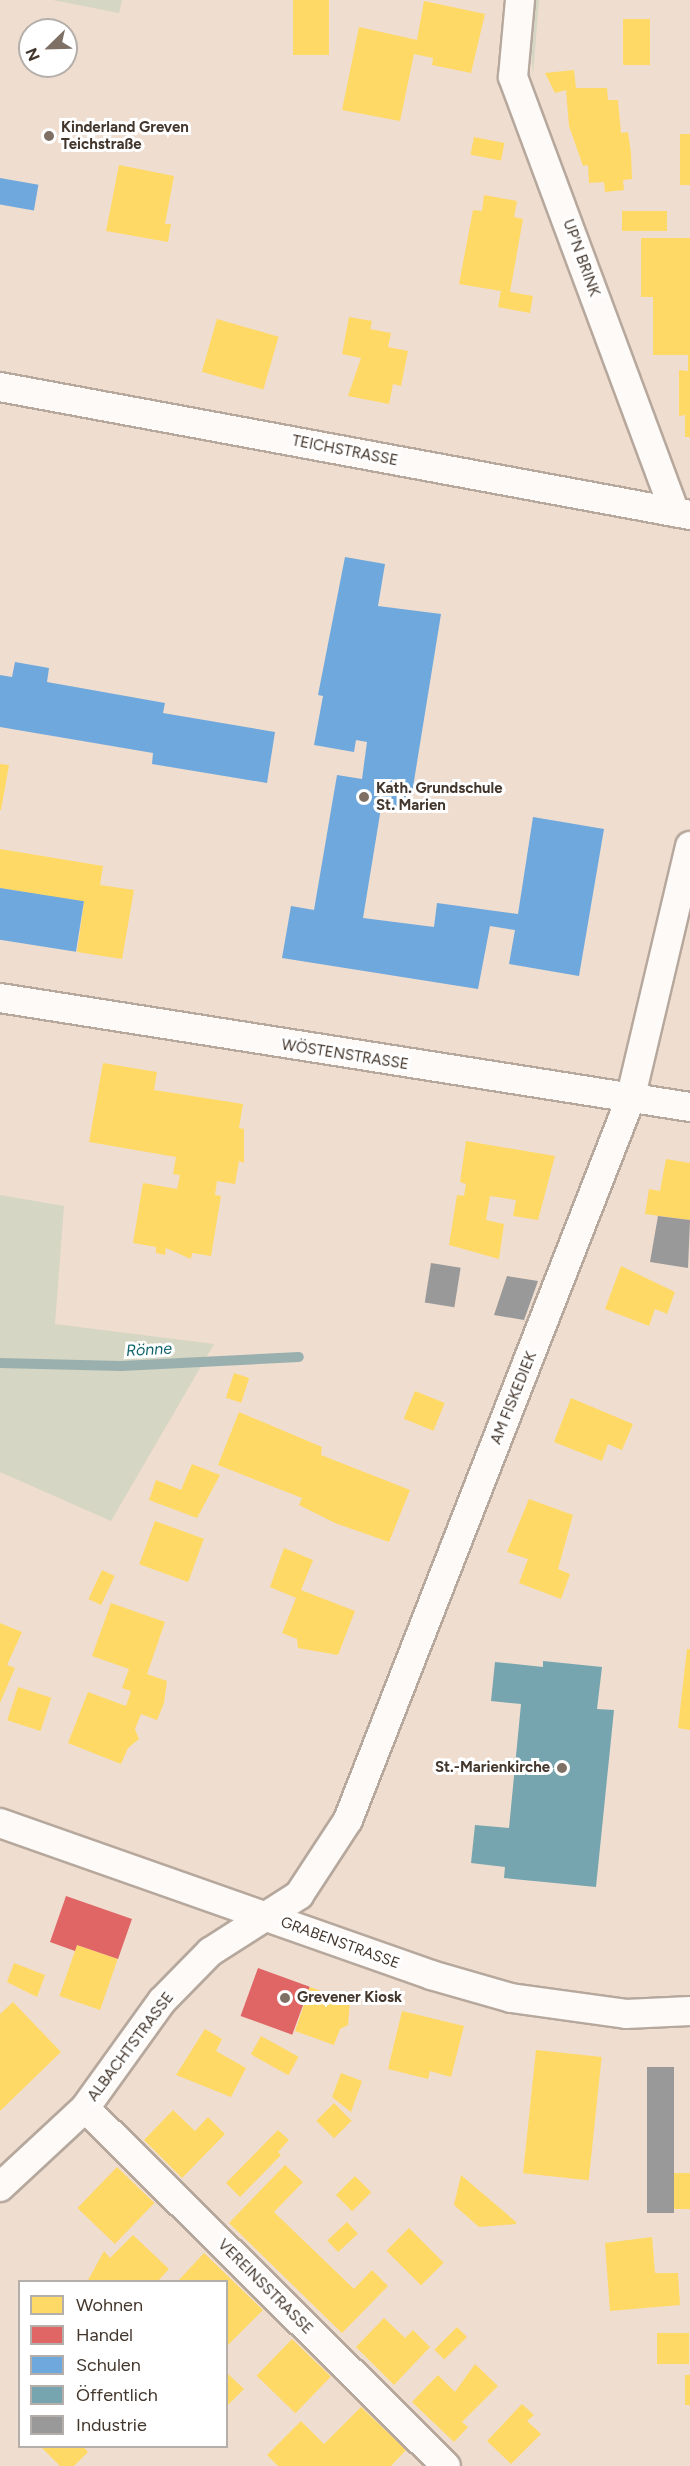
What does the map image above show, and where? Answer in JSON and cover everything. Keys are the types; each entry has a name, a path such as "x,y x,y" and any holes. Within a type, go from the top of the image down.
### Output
{"street":[{"name":"UP'N BRINK","path":"519,0 513,77 685,515"},
{"name":"TEICHSTRASSE","path":"0,387 685,515"},
{"name":"AM FISKEDIEK","path":"269,1917 299,1895 348,1820 630,1100 690,846"},
{"name":"WÖSTENSTRASSE","path":"0,998 630,1100 690,1107"},
{"name":"GRABENSTRASSE","path":"0,1823 431,1975 512,1998 626,2014 690,2011"},
{"name":"ALBACHTSTRASSE","path":"0,2187 85,2108 162,2001 210,1952 269,1917"},
{"name":"VEREINSSTRASSE","path":"85,2108 446,2466"}],"green space":[{"path":"53,0 122,0 119,13"},
{"path":"526,0 539,0 533,75"},
{"path":"0,1195 64,1206 55,1324 214,1344 111,1521 0,1472"}],"building: Wohnen":[{"path":"293,0 329,0 329,55 293,55"},
{"path":"424,1 485,14 471,73 432,65 433,58 414,54 400,121 342,110 359,27 417,40"},
{"path":"623,19 650,19 650,65 623,65"},
{"path":"574,70 576,88 607,88 608,100 618,100 621,133 628,132 631,153 632,179 623,180 624,190 605,192 604,182 589,183 588,165 583,166 569,126 566,90 555,93 545,73"},
{"path":"680,134 690,134 690,185 680,185"},
{"path":"474,137 504,143 501,161 471,155"},
{"path":"119,165 174,176 165,224 171,224 168,242 106,231"},
{"path":"484,195 517,201 514,217 523,219 510,292 533,296 530,313 498,307 501,291 459,284 473,210 482,211"},
{"path":"622,211 667,211 667,231 622,231"},
{"path":"641,238 690,238 690,437 685,437 685,415 679,416 679,370 688,371 688,355 653,355 653,297 641,297"},
{"path":"349,317 372,321 370,329 391,333 388,347 408,351 401,386 393,384 389,404 348,396 361,358 342,354"},
{"path":"217,319 279,337 263,390 202,372"},
{"path":"0,764 9,765 1,810 0,810"},
{"path":"0,849 103,866 100,885 134,890 122,959 77,952 84,902 0,888"},
{"path":"103,1063 157,1072 154,1090 243,1104 239,1128 244,1129 244,1163 239,1161 235,1184 217,1181 215,1195 221,1196 211,1256 192,1253 191,1259 166,1248 165,1255 156,1253 156,1247 133,1243 143,1183 177,1189 180,1175 173,1174 176,1157 89,1142"},
{"path":"466,1141 555,1156 538,1220 513,1216 516,1200 490,1196 486,1220 504,1224 499,1259 449,1245 457,1195 464,1196 466,1184 460,1182"},
{"path":"666,1159 690,1163 690,1220 645,1214 649,1189 660,1191"},
{"path":"621,1266 675,1292 667,1314 655,1309 649,1326 605,1309"},
{"path":"234,1373 249,1378 241,1403 226,1398"},
{"path":"415,1391 445,1403 433,1431 404,1419"},
{"path":"571,1398 633,1424 622,1450 608,1444 602,1461 554,1442"},
{"path":"239,1412 322,1447 321,1455 410,1490 389,1542 335,1523 299,1505 302,1498 218,1465"},
{"path":"192,1464 220,1475 197,1518 149,1500 156,1480 181,1490"},
{"path":"529,1499 573,1515 558,1569 570,1574 561,1599 519,1583 528,1559 507,1552"},
{"path":"155,1521 204,1539 188,1582 139,1564"},
{"path":"284,1548 313,1560 301,1590 355,1611 338,1655 298,1648 297,1639 282,1633 296,1598 270,1587"},
{"path":"102,1570 115,1576 101,1605 88,1599"},
{"path":"111,1603 165,1622 147,1674 167,1681 164,1703 157,1720 141,1714 135,1729 139,1739 128,1748 121,1764 68,1743 88,1692 126,1706 131,1691 122,1688 129,1669 92,1656"},
{"path":"0,1623 22,1632 7,1665 15,1668 0,1703"},
{"path":"687,1649 690,1649 690,1730 678,1728"},
{"path":"18,1687 51,1698 40,1731 7,1720"},
{"path":"77,1945 118,1959 100,2010 59,1996"},
{"path":"14,1963 45,1975 37,1997 7,1982"},
{"path":"310,1987 350,2001 348,2025 340,2029 334,2045 295,2031"},
{"path":"13,2002 61,2052 0,2111 0,2014"},
{"path":"402,2011 464,2026 451,2077 430,2071 428,2079 388,2069"},
{"path":"205,2029 222,2039 216,2051 246,2068 231,2097 176,2075"},
{"path":"261,2036 299,2057 288,2075 251,2054"},
{"path":"536,2050 602,2057 589,2180 523,2173"},
{"path":"341,2073 362,2081 351,2112 332,2097"},
{"path":"334,2103 352,2121 334,2138 316,2121"},
{"path":"173,2110 195,2131 208,2117 225,2134 182,2178 144,2140"},
{"path":"278,2130 289,2140 278,2152 281,2155 240,2197 226,2183"},
{"path":"285,2165 303,2182 274,2212 354,2289 372,2270 388,2286 342,2333 229,2223"},
{"path":"117,2167 154,2203 115,2244 77,2208"},
{"path":"674,2173 690,2173 690,2209 674,2209"},
{"path":"461,2175 516,2224 479,2227 454,2205"},
{"path":"355,2176 371,2192 352,2211 336,2195"},
{"path":"347,2222 358,2234 338,2252 327,2240"},
{"path":"409,2228 444,2263 421,2285 386,2251"},
{"path":"133,2235 169,2269 159,2280 88,2280 104,2251 110,2258"},
{"path":"652,2237 655,2273 678,2273 680,2305 610,2311 605,2243"},
{"path":"204,2253 263,2310 228,2345 228,2280 179,2280"},
{"path":"384,2318 405,2338 413,2330 430,2347 394,2385 356,2347"},
{"path":"457,2327 467,2337 444,2360 434,2350"},
{"path":"657,2333 689,2333 689,2364 657,2364"},
{"path":"292,2339 331,2377 295,2413 257,2376"},
{"path":"475,2364 498,2386 462,2422 468,2427 454,2442 412,2402 438,2375 455,2392"},
{"path":"228,2374 244,2389 228,2405"},
{"path":"685,2375 690,2375 690,2405 685,2405"},
{"path":"522,2404 534,2415 527,2421 541,2434 511,2464 487,2441"},
{"path":"361,2407 406,2450 391,2466 278,2466 267,2455 301,2421 324,2444"},
{"path":"42,2448 85,2448 88,2452 74,2466 60,2466"}],"building: Handel":[{"path":"66,1896 132,1919 118,1959 77,1945 75,1951 50,1942"},
{"path":"258,1968 310,1987 292,2035 241,2016"}],"building: Schulen":[{"path":"0,178 38,185 34,210 0,204"},
{"path":"345,557 385,564 378,606 441,614 409,812 381,808 363,918 434,927 437,903 518,914 533,817 604,829 579,976 509,964 515,930 490,926 478,989 282,958 291,906 314,910 337,775 362,779 367,742 356,740 354,752 314,745 323,696 318,695"},
{"path":"15,662 49,668 47,682 165,703 163,713 275,732 267,783 152,764 153,753 0,727 0,675 12,677"},
{"path":"0,888 84,901 76,952 0,940"}],"building: Öffentlich":[{"name":"St.-Marienkirche","path":"543,1661 602,1667 597,1709 614,1710 596,1887 504,1878 505,1867 471,1863 475,1825 509,1828 521,1704 491,1701 495,1662 543,1667"}],"building: Industrie":[{"path":"658,1216 690,1220 688,1268 650,1262"},
{"path":"431,1263 461,1268 454,1307 425,1303"},
{"path":"507,1276 538,1281 524,1320 494,1315"},
{"path":"647,2067 674,2067 674,2213 647,2213"}],"waterway":[{"name":"Rönne","path":"0,1363 121,1366 299,1357"}],"place":[{"name":"Kinderland Greven Teichstraße","path":"49,136"},
{"name":"Kath. Grundschule St. Marien","path":"364,797"},
{"name":"St.-Marienkirche","path":"562,1768"},
{"name":"Grevener Kiosk","path":"285,1998"}]}
